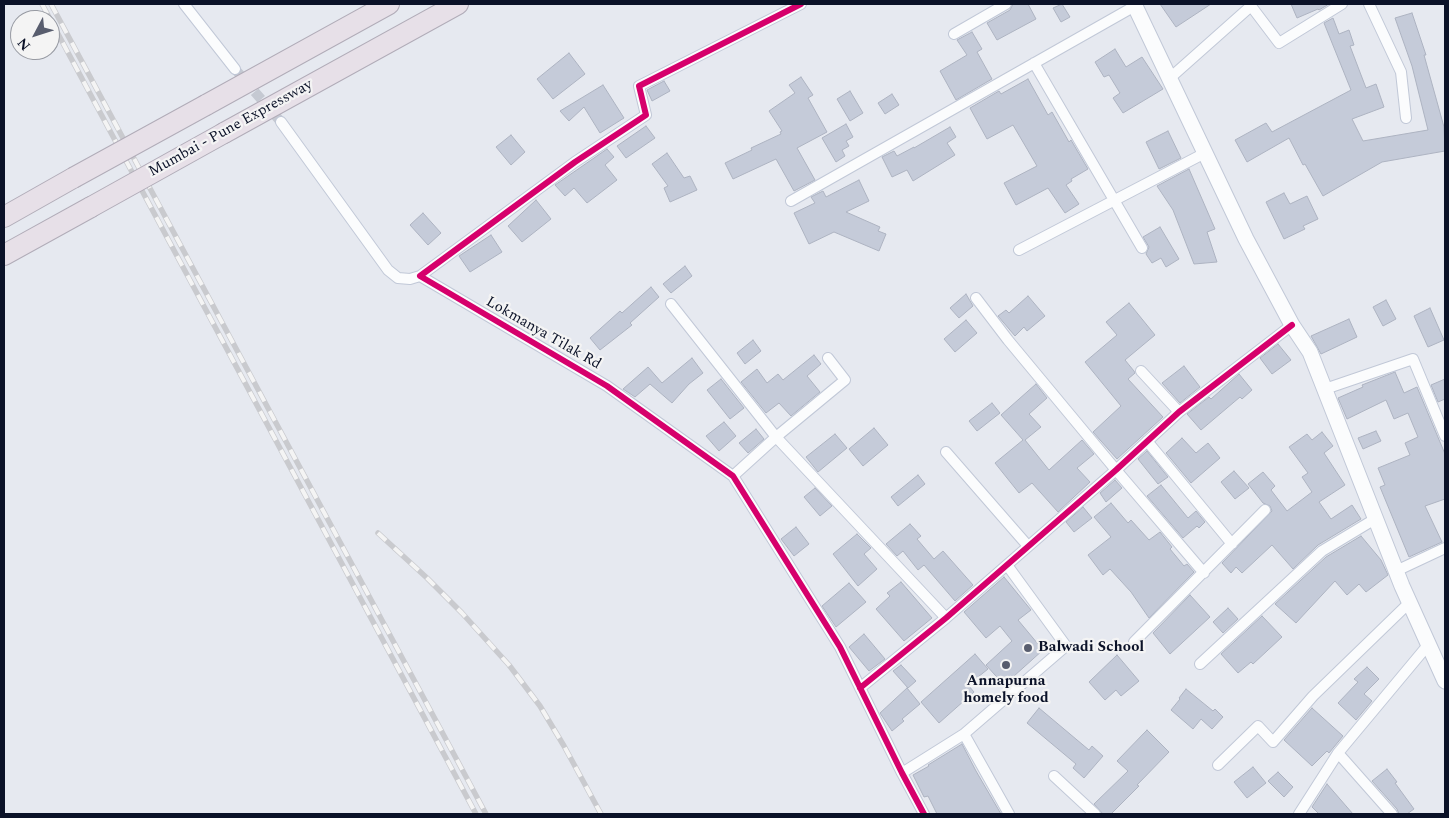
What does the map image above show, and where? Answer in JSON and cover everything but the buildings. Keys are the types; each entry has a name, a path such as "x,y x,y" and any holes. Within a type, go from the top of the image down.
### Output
{"highway":[{"path":"4,217 389,4"},
{"name":"Mumbai - Pune Expressway","path":"4,255 458,4"}],"main road":[{"path":"1135,5 1246,239 1292,325 1310,352 1396,571 1445,681"}],"street":[{"path":"184,4 235,69"},
{"path":"281,122 388,270 398,278 420,276 575,162 646,115 639,86 800,4"},
{"path":"954,34 1006,4"},
{"path":"1170,78 1252,6 1279,43 1342,4"},
{"path":"1369,4 1401,72 1406,118"},
{"path":"791,201 1135,5"},
{"path":"1034,63 1142,248"},
{"path":"1019,250 1205,152"},
{"name":"Lokmanya Tilak Rd","path":"420,276 607,386 733,476 840,647 924,814"},
{"path":"976,298 1008,340 1204,573"},
{"path":"670,304 776,437 946,618"},
{"path":"860,688 946,618 1116,470 1179,412 1292,325"},
{"path":"733,476 776,437 845,380 828,358"},
{"path":"1324,388 1413,359 1445,436"},
{"path":"1142,371 1179,412"},
{"path":"1147,441 1232,544"},
{"path":"946,452 1028,546"},
{"path":"1134,642 1265,510"},
{"path":"1200,664 1322,551 1376,519"},
{"path":"1396,571 1445,548"},
{"path":"902,773 964,734 1066,646 1007,564"},
{"path":"1218,765 1258,726 1273,742 1313,696 1410,602"},
{"path":"1299,814 1338,753 1428,645"},
{"path":"964,734 1009,814"},
{"path":"1338,753 1392,814"},
{"path":"1054,776 1095,814"}],"tunnel":[{"path":"235,69 281,122"}],"railway":[{"path":"42,4 476,814"},
{"path":"51,4 486,814"},
{"path":"378,533 462,613 509,665 540,706 601,814"}],"cycle path":[{"path":"801,4 639,86 646,115 575,162 420,276 607,386 733,476 840,647 924,814"},
{"path":"860,688 946,618 1116,470 1179,412 1292,325"}],"place":[{"name":"Balwadi School","path":"1028,648"},
{"name":"Annapurna homely food","path":"1006,665"}]}
